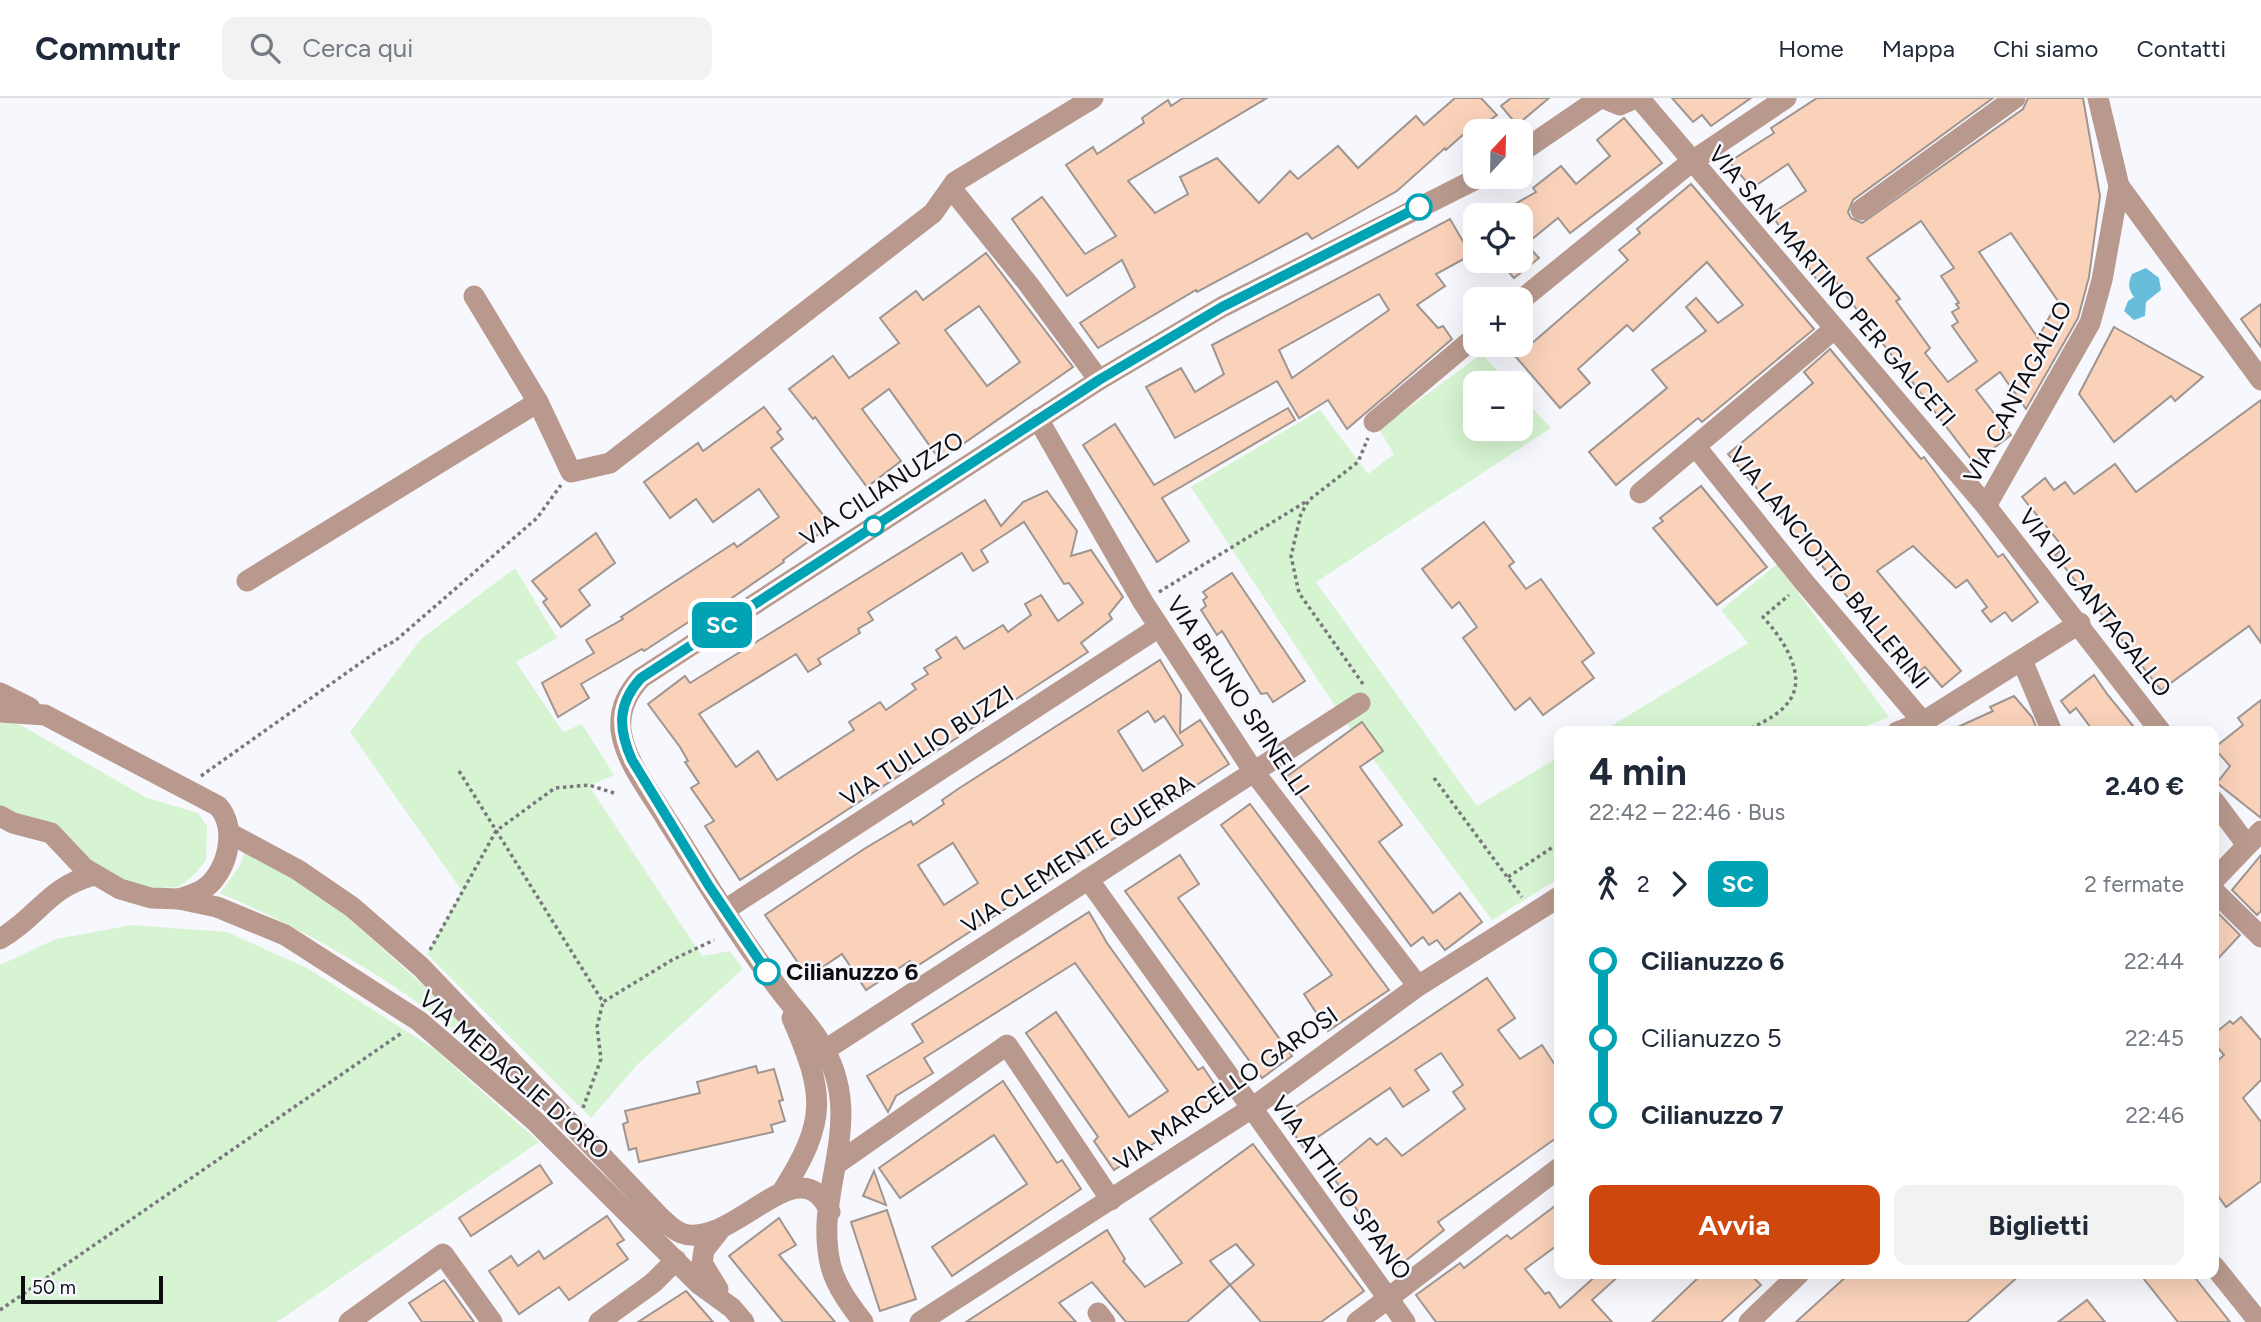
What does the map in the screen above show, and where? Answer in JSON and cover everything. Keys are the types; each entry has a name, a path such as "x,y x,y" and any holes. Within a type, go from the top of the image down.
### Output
{"street":[{"path":"474,296 538,402 571,472 610,463 933,213 955,182 1093,98"},
{"path":"1533,138 1579,98"},
{"path":"1533,141 1602,98 1620,105 1638,98"},
{"name":"VIA SAN MARTINO PER GALCETI","path":"1638,98 1833,330 1986,506"},
{"path":"1533,290 1691,162 1786,98"},
{"path":"1861,210 2015,98"},
{"name":"VIA CANTAGALLO","path":"1986,506 2090,323 2102,279 2119,186 2098,98"},
{"name":"VIA CILIANUZZO","path":"863,1322 843,1295 832,1270 828,1243 842,1117 839,1089 825,1050 725,910 640,777 624,743 622,709 633,687 641,678 1099,380 1222,307 1463,186"},
{"path":"2119,186 2261,380"},
{"path":"951,188 1029,285 1099,380"},
{"path":"1640,493 1833,330"},
{"path":"1374,422 1463,347"},
{"path":"247,581 538,402"},
{"name":"VIA BRUNO SPINELLI","path":"1038,419 1143,602 1254,772 1418,986"},
{"name":"VIA LANCIOTTO BALLERINI","path":"1696,447 1804,582 1923,722"},
{"name":"VIA DI CANTAGALLO","path":"1986,506 2080,623 2157,726"},
{"path":"1913,726 2080,623"},
{"name":"VIA TULLIO BUZZI","path":"725,910 1159,627"},
{"path":"2022,660 2050,726"},
{"path":"0,693 116,750 218,806 226,817 229,833 223,863 213,882 196,894 179,899"},
{"name":"VIA CLEMENTE GUERRA","path":"825,1050 1254,772 1364,697"},
{"path":"0,712 45,715"},
{"path":"2219,807 2255,841 2219,875"},
{"name":"VIA MEDAGLIE D'ORO","path":"0,816 13,823 51,833 94,875 134,894 179,899 248,918 285,935 419,1021 535,1121 699,1284 738,1315"},
{"name":"VIA MEDAGLIE D'ORO","path":"229,833 298,870 352,907 421,967 660,1217 680,1233 688,1235 719,1231"},
{"path":"0,939 27,920 59,888 94,875"},
{"name":"VIA ATTILIO SPANO","path":"1088,879 1405,1322"},
{"path":"2219,896 2261,937"},
{"name":"VIA MARCELLO GAROSI","path":"920,1322 1252,1108 1418,986 1554,900"},
{"name":"VIA CILIANUZZO","path":"782,993 810,1059 818,1093 811,1136 782,1192"},
{"path":"838,1163 1007,1045 1111,1200"},
{"path":"1357,1322 1554,1172"},
{"path":"738,1315 702,1263 704,1250 719,1231 782,1192 798,1186 812,1189 821,1196 830,1212"},
{"path":"349,1322 443,1254 492,1322"},
{"path":"598,1322 653,1283 676,1260"},
{"path":"2219,1272 2259,1322"},
{"path":"1749,1322 1794,1279"}],"path":[{"path":"1143,602 1309,500 1358,462 1374,422"},
{"path":"190,792 206,770 383,646 396,641 537,518 571,472"},
{"path":"1309,500 1301,513 1291,556 1299,593 1364,697"},
{"path":"1754,726 1788,704 1796,675 1793,661 1763,617 1804,582"},
{"path":"459,771 603,1002"},
{"path":"1434,778 1534,914"},
{"path":"427,954 496,831 555,788 589,785 614,793"},
{"path":"1507,877 1554,846"},
{"path":"572,1124 582,1109 601,1059 597,1027 603,1002 672,960 715,940"},
{"path":"0,1310 419,1021"}],"green space":[{"path":"1478,357 1485,357 1498,371 1463,371 1463,441 1531,441 1316,582 1477,806 1554,760 1554,881 1492,920 1345,721 1191,487 1320,410 1368,474 1394,454 1379,429"},
{"path":"1533,409 1551,428 1533,440"},
{"path":"1777,564 1889,717 1866,726 1611,726 1748,643 1721,610"},
{"path":"515,568 557,638 516,662 563,732 582,724 614,775 589,786 702,956 730,951 743,969 638,1064 591,1118 427,954 462,891 350,732 421,639"},
{"path":"0,723 17,723 147,798 198,813 207,826 206,860 195,874 179,887 157,888 129,883 101,872 17,815 0,807"},
{"path":"245,852 324,896 437,998 478,1042 474,1046 415,1001 353,960 220,893 239,867"},
{"path":"132,925 227,932 307,968 433,1048 539,1142 277,1322 0,1322 0,965 56,939"}],"water":[{"path":"2146,268 2159,278 2161,290 2146,302 2145,316 2134,320 2124,311 2128,301 2134,297 2130,280 2132,274"}],"building":[{"path":"1183,98 1267,98 1128,181 1155,213 1188,194 1180,177 1217,158 1259,203 1290,171 1298,179 1338,146 1358,168 1416,116 1424,125 1455,98 1481,98 1497,115 1492,119 1463,119 1463,135 1397,191 1312,239 1307,233 1197,292 1196,290 1098,348 1080,323 1135,287 1122,260 1067,296 1012,219 1042,197 1085,254 1116,236 1066,165 1093,147 1097,154 1144,123 1142,118 1168,100 1171,106"},
{"path":"1511,98 1549,98 1524,119 1512,119 1501,106"},
{"path":"1672,98 1751,98 1711,126 1702,115 1693,122"},
{"path":"1817,98 1993,98 1853,200 1848,212 1851,218 1862,223 2023,109 2028,98 2083,98 2100,196 2089,277 2078,318 2026,409 2000,372 1976,390 2011,435 1974,463 1829,273 1817,280 1771,214 1806,191 1788,164 1752,188 1729,162 1774,133 1771,128","holes":["1921,221 1954,268 1941,276 1959,303 1956,304 1959,308 1952,312 1958,322 1952,326 1977,361 1948,382 1925,353 1930,348 1896,301 1900,299 1867,258","2011,233 2058,301 2038,338 1979,252"]},
{"path":"1624,118 1662,163 1570,233 1558,218 1533,238 1533,203 1517,203 1536,192 1533,188 1561,166 1576,184 1610,156 1597,140"},
{"path":"1691,184 1814,329 1702,422 1698,418 1616,485 1589,452 1667,388 1652,370 1706,331 1686,307 1696,298 1718,323 1743,305 1707,262 1633,331 1627,325 1578,369 1590,383 1560,408 1533,377 1533,371 1528,371 1516,357 1533,357 1533,342 1628,260 1619,250 1640,233 1637,229"},
{"path":"1450,219 1463,241 1463,259 1436,274 1445,286 1417,305 1438,328 1443,326 1452,339 1347,429 1328,400 1299,418 1277,381 1175,438 1146,387 1181,368 1195,392 1224,374 1212,345","holes":["1379,294 1389,310 1292,378 1279,350"]},
{"path":"1533,252 1539,258 1533,263"},
{"path":"986,253 1073,367 940,460 889,389 862,409 901,461 867,487 815,417 813,419 789,389 833,356 849,378 899,343 880,318 916,291 923,300","holes":["979,306 1020,362 987,386 945,330"]},
{"path":"2261,304 2261,347 2241,319"},
{"path":"2114,327 2203,377 2175,401 2171,396 2114,442 2079,394"},
{"path":"1830,349 1921,459 1924,457 1998,557 2003,554 2038,602 2012,621 2005,612 1991,622 1982,611 1987,607 1967,580 1956,588 1913,546 1877,571 1961,671 1942,687 1925,667 1911,678 1838,585 1728,454 1813,383 1804,372"},
{"path":"2261,400 2261,643 2249,626 2161,690 2055,555 2064,548 2022,497 2045,478 2054,490 2065,482 2074,494 2115,464 2136,492"},
{"path":"764,407 781,429 777,432 783,439 771,448 831,525 783,560 784,562 716,609 713,606 644,651 642,649 581,684 589,698 558,717 542,683 594,653 586,640 623,619 621,617 734,543 737,547 779,517 759,489 713,522 696,499 670,518 644,482 698,443 703,451"},
{"path":"1288,408 1295,420 1162,498 1189,541 1157,562 1083,445 1115,424 1154,485"},
{"path":"1701,486 1767,567 1717,605 1653,528 1663,521 1660,518"},
{"path":"1047,491 1077,531 1071,556 1091,550 1123,597 1109,614 1112,619 1081,643 1088,652 740,880 705,826 714,821 691,788 699,783 685,762 688,761 648,704 685,676 690,683 985,500 1001,526 1023,502","holes":["1024,522 1064,584 1069,583 1083,603 1058,621 1041,595 1025,604 1031,615 1008,632 1003,625 964,649 956,637 936,650 941,658 924,668 928,674 912,684 916,689 886,710 880,702 849,722 854,730 777,780 758,751 736,767 699,714 796,654 808,672 821,664 818,659 860,633 858,629 873,620 868,612 962,553 973,571 988,562 981,550"]},
{"path":"1484,522 1514,562 1509,566 1526,589 1541,579 1594,653 1582,662 1594,678 1543,715 1530,698 1515,710 1463,638 1477,627 1459,602 1452,608 1422,569"},
{"path":"596,533 615,563 579,590 590,605 561,627 543,602 547,599 532,581"},
{"path":"1232,573 1305,681 1273,702 1267,693 1261,694 1222,631 1217,635 1201,610 1206,606 1203,600 1207,597 1203,592"},
{"path":"1160,660 1181,695 1180,733 1200,720 1229,764 914,968 910,961 866,990 842,954 808,977 765,915 864,849 911,821 913,825 944,804 942,800","holes":["1148,711 1155,722 1164,716 1183,745 1143,771 1118,731","953,843 978,883 944,905 918,865"]},
{"path":"2094,675 2133,726 2090,726 2076,708 2070,713 2061,701"},
{"path":"2014,696 2032,717 2036,726 1960,726 1993,711 1990,707"},
{"path":"2261,700 2261,818 2219,785 2219,780 2230,766 2219,754 2219,744 2243,725 2238,718"},
{"path":"1362,722 1383,751 1360,767 1402,825 1379,842 1433,913 1460,893 1482,922 1445,950 1437,940 1429,945 1423,937 1411,946 1286,777"},
{"path":"1250,804 1389,990 1328,1031 1304,994 1332,975 1221,825"},
{"path":"1180,855 1199,884 1178,898 1292,1056 1262,1078 1125,891"},
{"path":"2261,855 2261,911 2257,915 2232,890"},
{"path":"1089,912 1107,943 1198,1070 1203,1067 1223,1097 1114,1170 1094,1141 1098,1137 1026,1033 1056,1012 1129,1117 1168,1091 1075,963 924,1058 933,1073 896,1096 888,1112 867,1076 923,1042 912,1024"},
{"path":"2219,914 2240,935 2219,958"},
{"path":"1487,978 1515,1018 1498,1030 1520,1059 1542,1045 1554,1063 1554,1140 1438,1222 1444,1230 1399,1266 1329,1172 1370,1138 1377,1145 1386,1138 1402,1156 1465,1109 1453,1092 1463,1085 1441,1053 1415,1070 1429,1090 1403,1107 1390,1088 1303,1147 1282,1116"},
{"path":"2241,1017 2261,1040 2261,1080 2243,1098 2261,1122 2261,1181 2226,1207 2219,1197 2219,1060 2224,1055 2219,1049 2219,1030 2230,1021 2233,1024"},
{"path":"756,1066 758,1073 774,1069 783,1100 779,1101 785,1121 771,1125 773,1132 639,1162 636,1148 629,1150 623,1124 628,1122 625,1111 700,1093 697,1082"},
{"path":"1003,1081 1057,1163 1062,1160 1081,1189 952,1276 932,1247 1027,1184 994,1135 900,1198 879,1168"},
{"path":"1253,1144 1364,1291 1321,1322 1261,1322 1230,1285 1187,1322 1126,1322 1092,1282 1059,1303 1076,1322 966,1322 1107,1230 1125,1259 1123,1261 1145,1287 1182,1263 1150,1219","holes":["1236,1244 1254,1265 1230,1285 1210,1261"]},
{"path":"540,1165 552,1183 471,1236 459,1218"},
{"path":"874,1171 886,1205 863,1196"},
{"path":"1554,1207 1554,1248 1525,1269 1545,1294 1549,1292 1560,1308 1592,1279 1615,1279 1592,1300 1612,1322 1436,1322 1416,1295 1460,1263 1464,1268 1507,1235 1511,1239"},
{"path":"887,1210 916,1299 880,1311 851,1222"},
{"path":"607,1216 624,1240 617,1244 628,1259 569,1300 559,1287 519,1314 489,1271 511,1256 518,1266 539,1251 544,1259"},
{"path":"779,1218 796,1245 779,1255 835,1322 783,1322 729,1256"},
{"path":"1697,1279 1755,1279 1761,1285 1721,1322 1652,1322"},
{"path":"1843,1279 2015,1279 1967,1322 1796,1322"},
{"path":"2144,1279 2196,1279 2230,1322 2178,1322"},
{"path":"444,1280 474,1322 422,1322 409,1303"},
{"path":"686,1291 713,1322 638,1322"},
{"path":"2087,1300 2105,1322 2058,1322"}],"bus line":[{"name":"SC","path":"767,972 640,777 624,743 621,732 622,709 633,687 641,678 1099,380 1222,307 1419,207"}],"place":[{"name":"Cilianuzzo 6","path":"767,972"}]}
